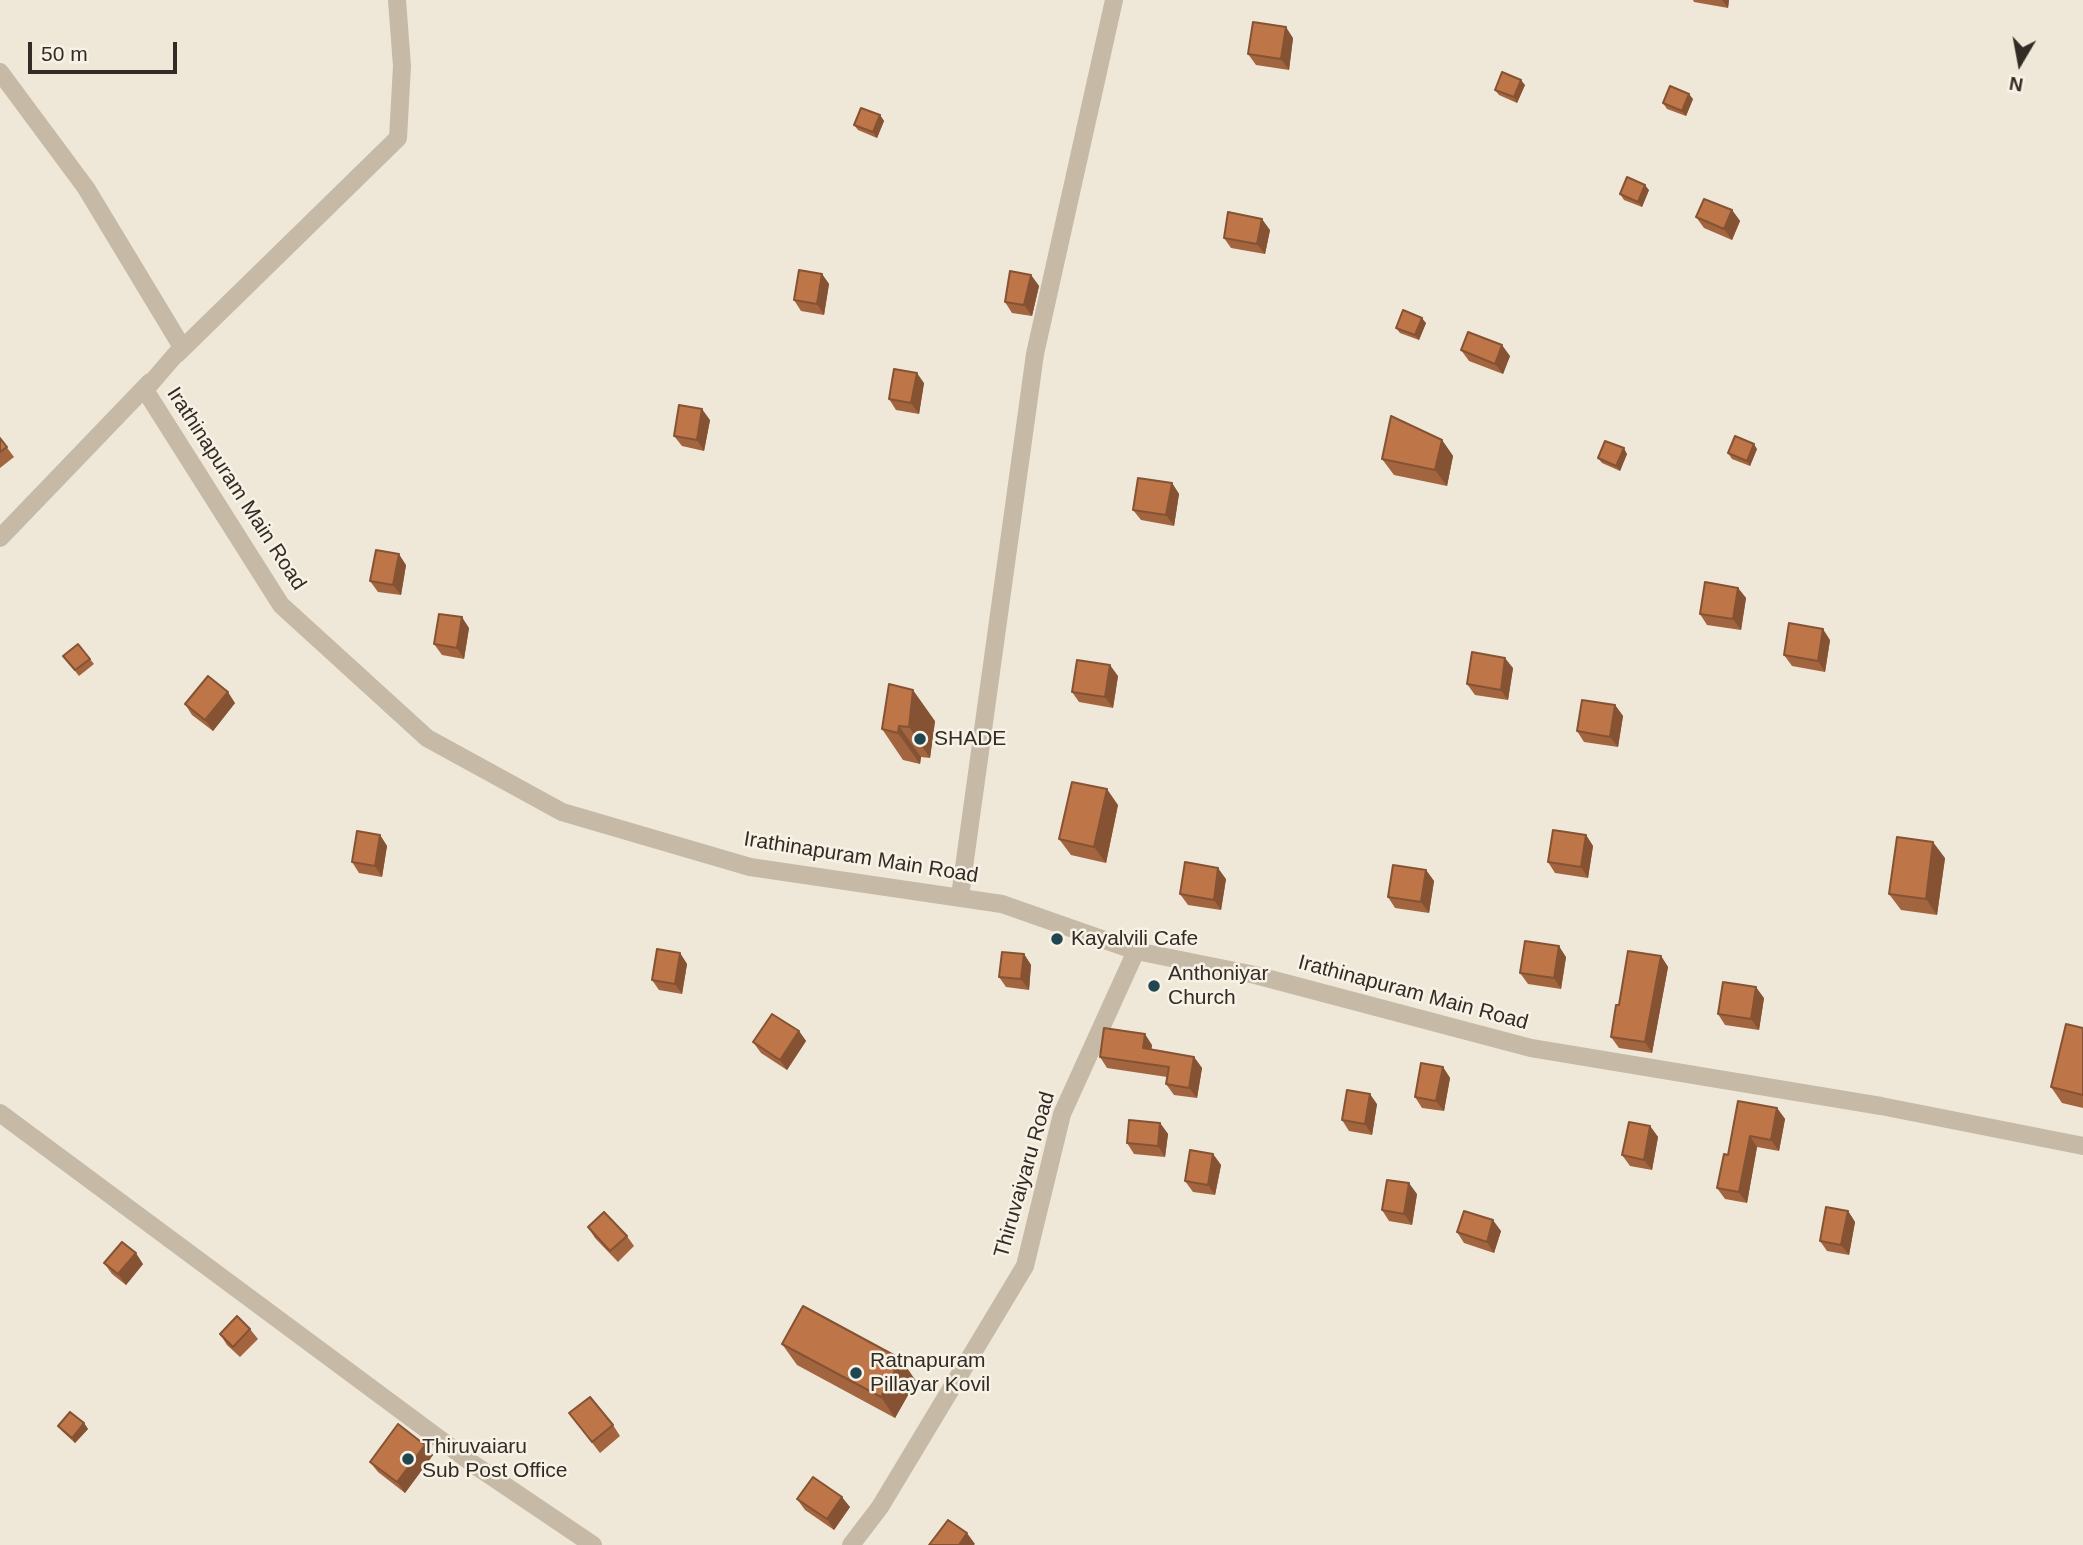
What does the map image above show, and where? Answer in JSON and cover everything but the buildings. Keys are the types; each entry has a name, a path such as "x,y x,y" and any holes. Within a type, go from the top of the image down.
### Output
{"street":[{"path":"0,538 167,364 398,138 402,66 397,0"},
{"path":"960,897 1035,354 1114,0"},
{"name":"Irathinapuram Main Road","path":"0,72 86,187 182,347 145,390 281,605 427,738 562,812 750,867 1002,904 1136,951 1255,975 1531,1048 1881,1107 2083,1146"},
{"name":"Thiruvaiyaru Road","path":"851,1545 880,1507 1025,1266 1062,1114 1136,951"},
{"path":"0,1113 476,1466 593,1545"}],"place":[{"name":"SHADE","path":"920,739"},
{"name":"Kayalvili Cafe","path":"1057,939"},
{"name":"Anthoniyar Church","path":"1154,986"},
{"name":"Ratnapuram Pillayar Kovil","path":"856,1373"},
{"name":"Thiruvaiaru Sub Post Office","path":"408,1459"}]}
